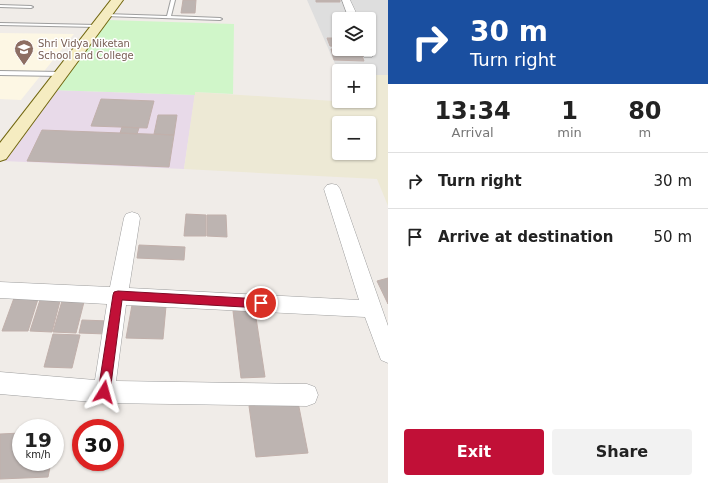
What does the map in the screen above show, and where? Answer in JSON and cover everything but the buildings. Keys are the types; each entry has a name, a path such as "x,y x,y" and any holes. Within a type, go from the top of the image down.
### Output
{"main road":[{"path":"0,153 117,0"}],"street":[{"path":"346,0 351,12"},
{"path":"332,189 388,353"},
{"path":"104,392 118,295 132,218"},
{"path":"0,290 372,309"},
{"path":"0,383 104,392 307,394"}],"lane":[{"path":"169,17 173,0"},
{"path":"0,6 31,6"},
{"path":"0,24 169,17 220,19"},
{"path":"0,73 61,74"}],"shaded area":[{"path":"307,0 388,0 388,75 376,75 376,64 335,64"},
{"name":"Shri Vidya Niketan School and College","path":"0,33 74,34 21,100 0,99"},
{"path":"376,75 388,75 388,206 377,179 184,169 195,92 332,101 332,108 376,108"},
{"path":"52,90 195,95 184,169 3,161"}],"green space":[{"path":"108,20 234,24 233,94 195,92 195,95 52,90"}],"place":[{"name":"Shri Vidya Niketan School and College","path":"24,66"}],"route":[{"path":"104,392 118,295 261,303"}]}
